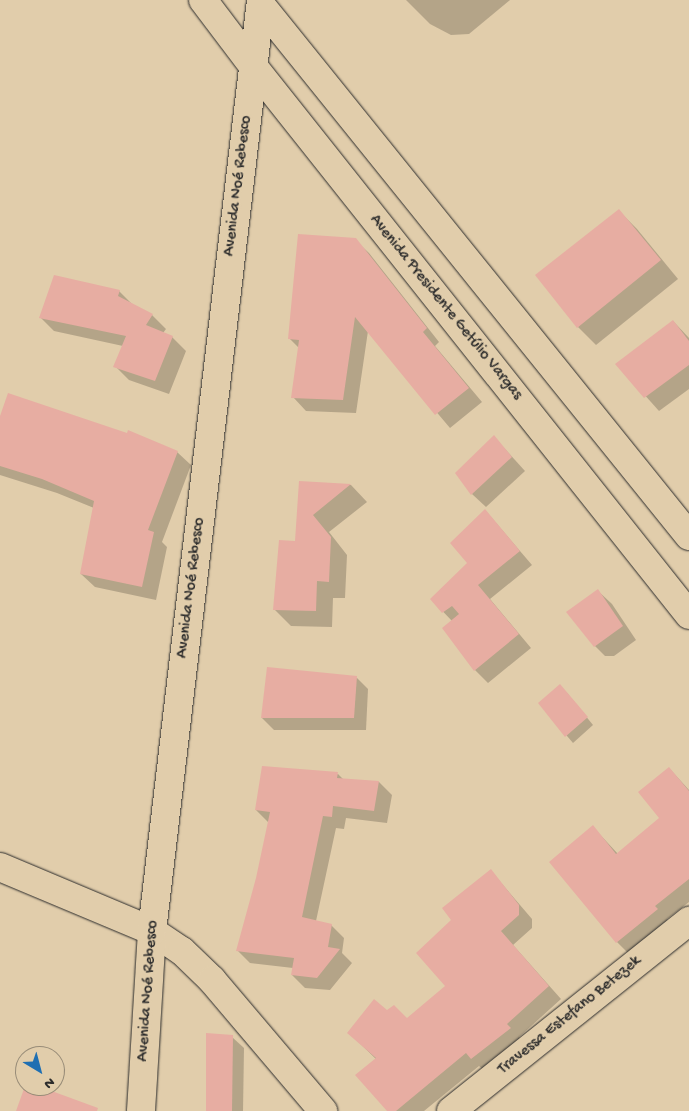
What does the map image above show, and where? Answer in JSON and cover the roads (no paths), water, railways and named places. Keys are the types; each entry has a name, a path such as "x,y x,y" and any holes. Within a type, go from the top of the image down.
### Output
{"main road":[{"name":"Avenida Presidente Getúlio Vargas","path":"203,0 253,66 689,615"},
{"name":"Avenida Noé Rebesco","path":"141,1111 152,930 260,2"},
{"path":"260,2 689,536"},
{"path":"0,867 152,930 182,951 212,980 322,1111"},
{"name":"Travessa Estefano Betezek","path":"451,1111 689,921"}]}
